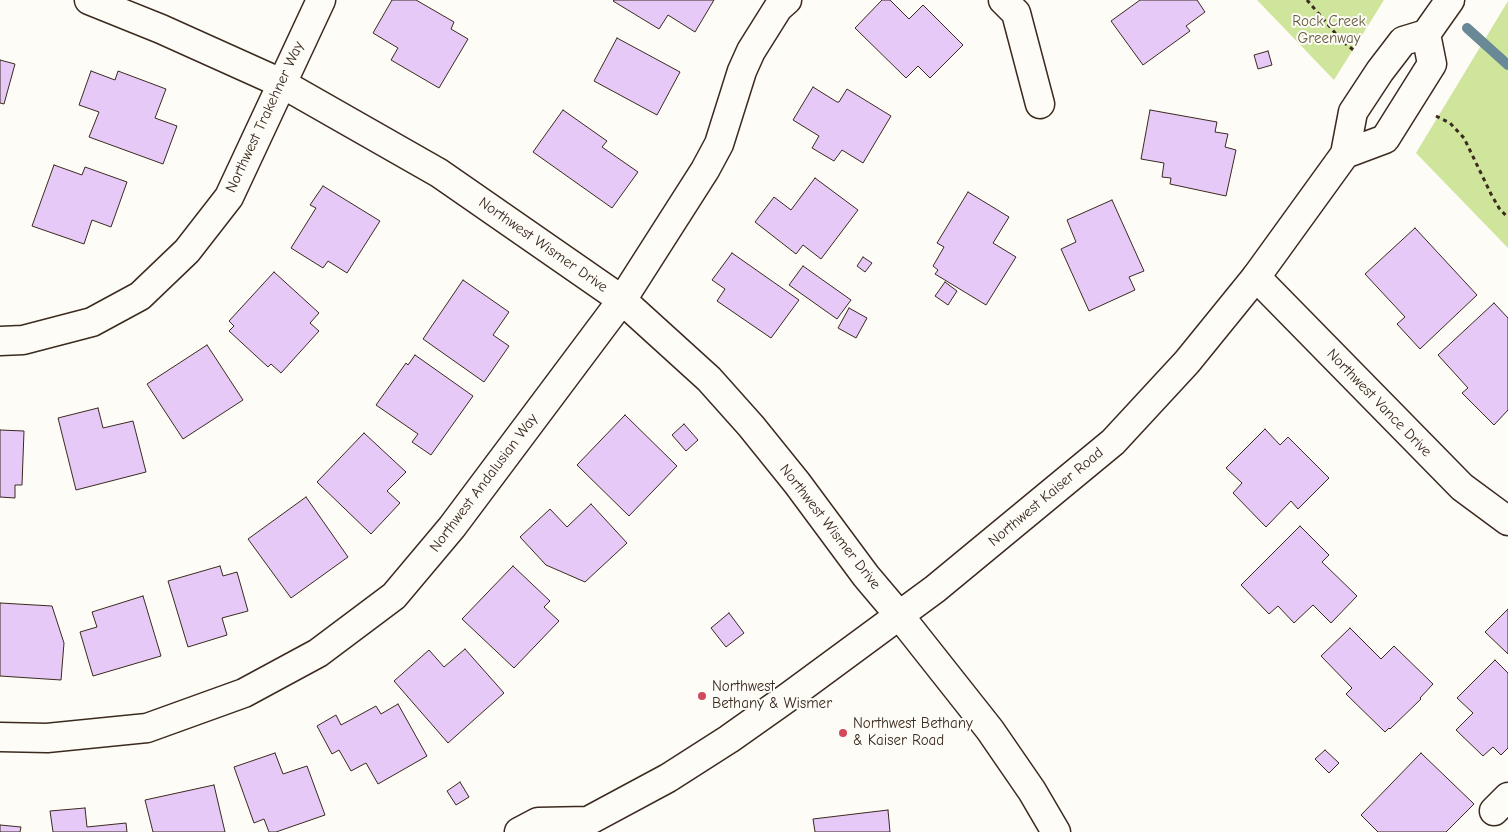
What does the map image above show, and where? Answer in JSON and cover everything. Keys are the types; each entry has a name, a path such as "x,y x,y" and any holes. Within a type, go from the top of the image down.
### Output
{"street":[{"name":"Northwest Wismer Drive","path":"88,0 161,29 281,83 439,173 622,300 709,379 751,426 797,483 866,576 899,615"},
{"name":"Northwest Trakehner Way","path":"0,341 23,340 92,322 140,296 187,251 229,197 321,0"},
{"name":"Northwest Andalusian Way","path":"0,737 47,738 147,728 244,693 318,653 394,596 452,527 622,300 705,170 719,144 742,71 751,52 778,8 787,0"},
{"path":"1003,0 1016,14 1040,104"},
{"path":"1345,154 1386,139 1432,64 1426,34 1450,0"},
{"name":"Northwest Kaiser Road","path":"583,826 668,778 729,739 787,698 934,589 1113,442 1187,362 1256,277 1345,154 1353,112 1380,71 1403,41 1426,34"},
{"name":"Northwest Vance Drive","path":"1256,277 1462,487 1508,522"},
{"path":"899,615 990,730 1032,791 1056,832"},
{"path":"519,832 538,822 583,826"}],"path":[{"path":"1307,0 1342,41 1356,52"},
{"path":"1436,116 1450,123 1464,138 1495,201 1508,218"}],"green space":[{"name":"Rock Creek Greenway","path":"1257,0 1384,0 1334,80"},
{"path":"1508,1 1508,248 1416,153"}],"building":[{"path":"392,0 416,0 454,22 451,29 468,39 439,88 391,60 398,48 373,33"},
{"path":"614,0 714,0 695,32 668,15 659,29"},
{"path":"882,0 890,0 909,19 923,5 963,45 930,78 918,66 906,78 855,28"},
{"path":"1140,0 1197,0 1205,12 1186,26 1190,31 1143,65 1111,21"},
{"path":"617,38 680,72 657,115 594,81"},
{"path":"1268,51 1272,65 1258,69 1254,55"},
{"path":"0,60 15,64 4,104 0,103"},
{"path":"91,71 115,80 118,71 166,89 155,118 177,126 163,164 89,137 99,112 79,105"},
{"path":"813,87 837,102 839,102 847,89 891,116 863,163 842,150 834,161 812,148 819,136 793,120"},
{"path":"563,110 607,141 602,147 638,172 612,208 533,152"},
{"path":"1150,110 1217,122 1215,132 1228,134 1225,147 1236,150 1226,196 1170,184 1171,178 1162,177 1164,163 1141,159"},
{"path":"54,165 82,175 85,167 127,182 111,227 92,220 84,244 32,226"},
{"path":"815,178 858,210 821,259 803,245 796,254 755,222 774,197 791,210"},
{"path":"323,186 380,221 347,273 328,261 323,268 291,248 316,208 310,205"},
{"path":"968,192 1009,217 993,243 1016,257 986,305 935,274 938,270 933,266 944,247 937,243"},
{"path":"1112,200 1144,271 1129,277 1135,290 1089,311 1061,249 1076,242 1067,220"},
{"path":"1415,228 1477,295 1420,349 1397,324 1405,317 1365,274"},
{"path":"732,253 799,300 771,338 717,301 725,289 712,280"},
{"path":"863,257 872,263 865,272 857,266"},
{"path":"803,266 851,300 837,319 789,285"},
{"path":"274,272 319,313 310,323 319,331 281,373 271,364 268,367 229,331 234,326 229,321"},
{"path":"463,280 509,312 493,335 509,346 484,382 423,339"},
{"path":"945,282 957,291 948,305 935,296"},
{"path":"1494,303 1508,318 1508,410 1494,425 1462,393 1468,388 1438,355"},
{"path":"849,308 867,318 856,338 838,328"},
{"path":"207,345 243,400 183,439 147,384"},
{"path":"415,355 473,396 431,455 412,442 418,434 376,405 406,363 408,365"},
{"path":"98,408 103,428 133,421 146,472 76,490 58,418"},
{"path":"625,415 677,466 629,516 577,465"},
{"path":"684,424 698,440 686,451 672,435"},
{"path":"1265,429 1280,445 1288,437 1329,478 1298,509 1291,501 1266,527 1233,493 1242,483 1226,468"},
{"path":"0,430 24,431 22,485 15,485 15,498 0,497"},
{"path":"364,433 406,472 387,491 400,503 371,534 317,482"},
{"path":"306,497 348,557 291,598 248,539"},
{"path":"591,504 627,543 585,582 546,565 520,537 550,509 567,527"},
{"path":"1300,526 1329,555 1322,562 1357,596 1331,623 1313,605 1294,623 1278,606 1269,614 1241,585"},
{"path":"220,566 223,576 237,572 248,611 222,618 227,635 188,647 168,581"},
{"path":"513,566 550,601 544,607 559,621 514,668 462,619"},
{"path":"143,596 161,656 93,676 80,632 97,627 92,612"},
{"path":"0,603 52,606 64,643 61,680 0,676"},
{"path":"1508,609 1508,654 1485,632"},
{"path":"729,613 744,633 726,647 711,628"},
{"path":"1350,628 1381,659 1394,646 1433,684 1421,699 1385,732 1346,694 1352,688 1321,656"},
{"path":"465,649 504,693 448,743 394,681 429,650 444,667"},
{"path":"1495,660 1508,673 1508,748 1501,755 1493,747 1483,756 1456,730 1473,713 1457,698"},
{"path":"398,704 427,756 378,784 366,763 351,771 339,750 332,754 317,726 336,715 341,725 376,706 381,714"},
{"path":"1325,750 1339,763 1329,773 1315,759"},
{"path":"275,753 283,774 307,766 325,815 276,832 269,832 264,819 254,823 234,767"},
{"path":"1421,753 1474,804 1446,832 1378,832 1361,815"},
{"path":"460,782 469,797 456,805 447,791"},
{"path":"214,785 225,832 153,832 145,800"},
{"path":"85,808 87,827 126,823 127,832 53,832 50,811"},
{"path":"888,810 890,832 815,832 813,819"},
{"path":"0,825 21,827 20,832 0,832"}],"waterway":[{"path":"1467,28 1508,65"}],"place":[{"name":"Northwest Bethany & Wismer","path":"702,696"},
{"name":"Northwest Bethany & Kaiser Road","path":"843,733"}]}
